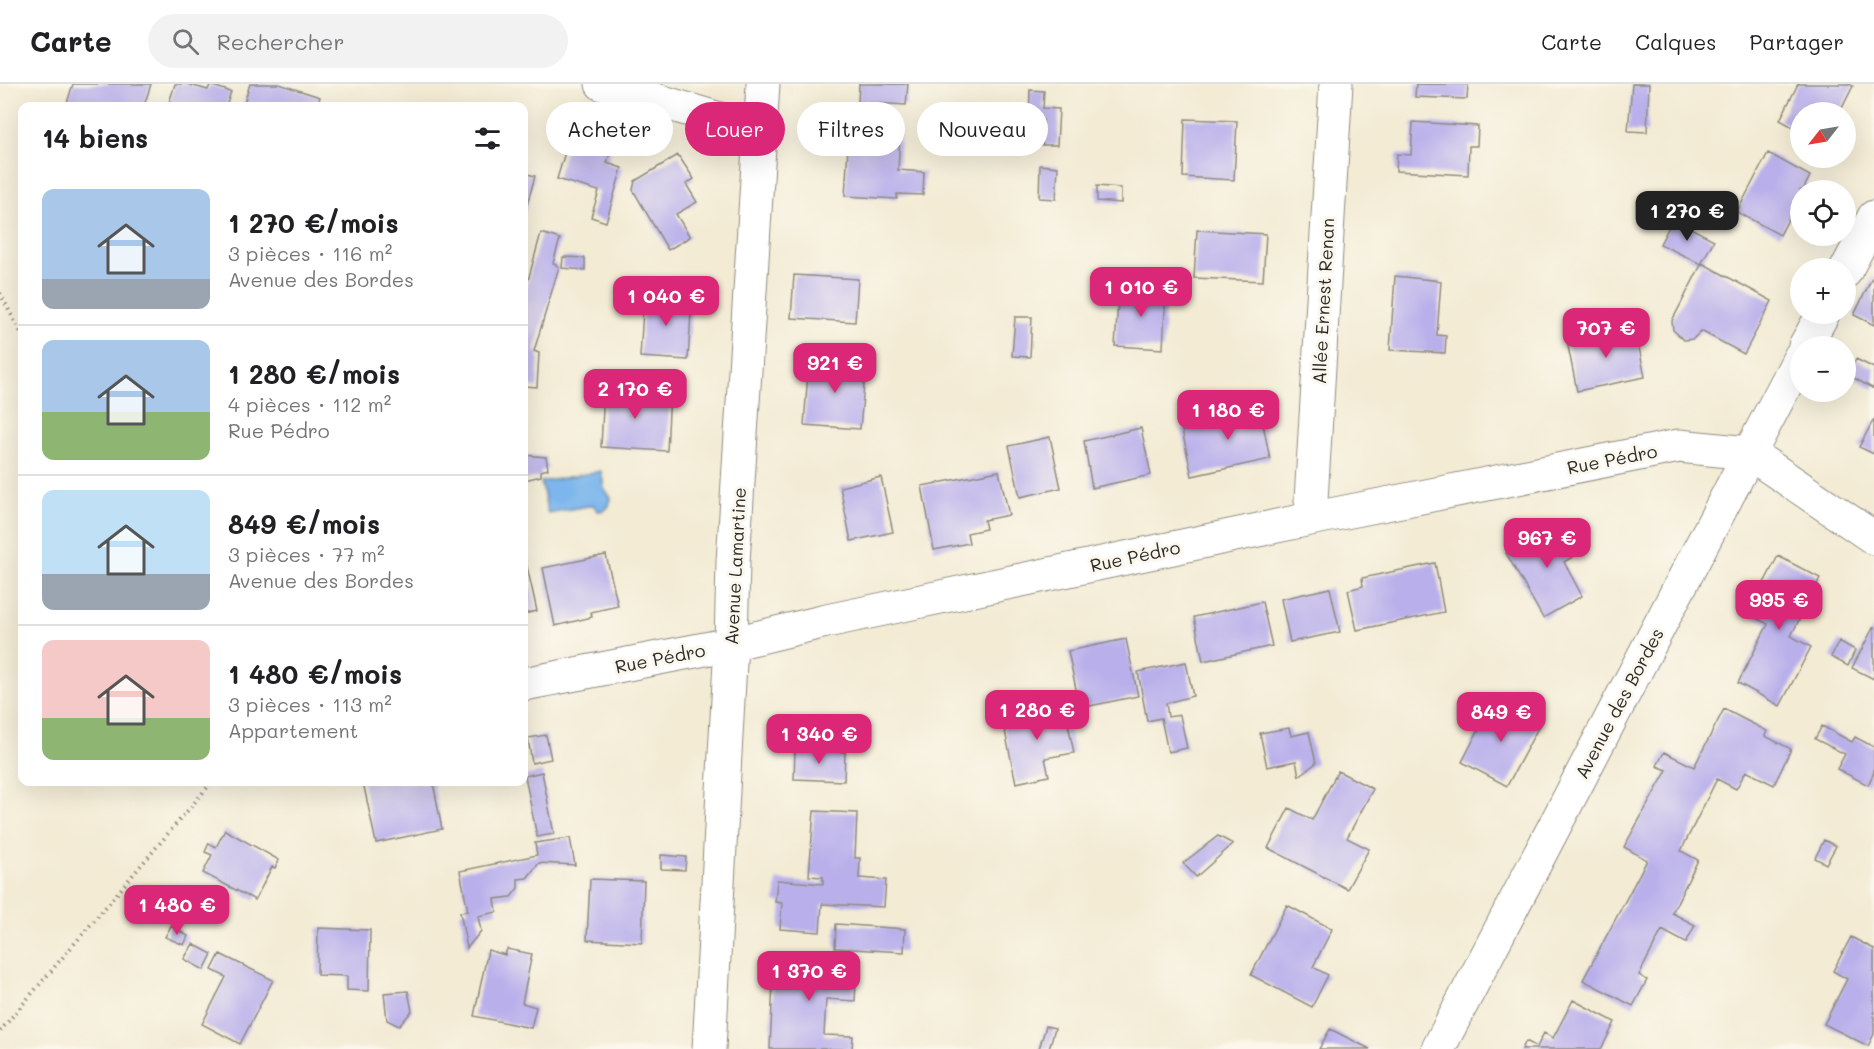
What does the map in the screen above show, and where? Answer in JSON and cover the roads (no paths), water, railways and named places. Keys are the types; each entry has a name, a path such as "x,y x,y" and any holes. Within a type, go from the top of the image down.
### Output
{"street":[{"path":"602,84 685,109"},
{"name":"Avenue Lamartine","path":"762,102 763,84"},
{"name":"Allée Ernest Renan","path":"1315,518 1311,500 1336,84"},
{"name":"Avenue Lamartine","path":"709,1049 731,644 733,562 758,156"},
{"path":"1852,258 1874,217"},
{"name":"Avenue des Bordes","path":"1438,1049 1790,376"},
{"name":"Rue Pédro","path":"528,683 731,644 822,622 1315,518 1679,446 1749,453"},
{"path":"1749,453 1874,538"}],"water":[{"path":"601,471 604,488 611,498 607,508 597,511 594,505 548,513 541,482"}]}
